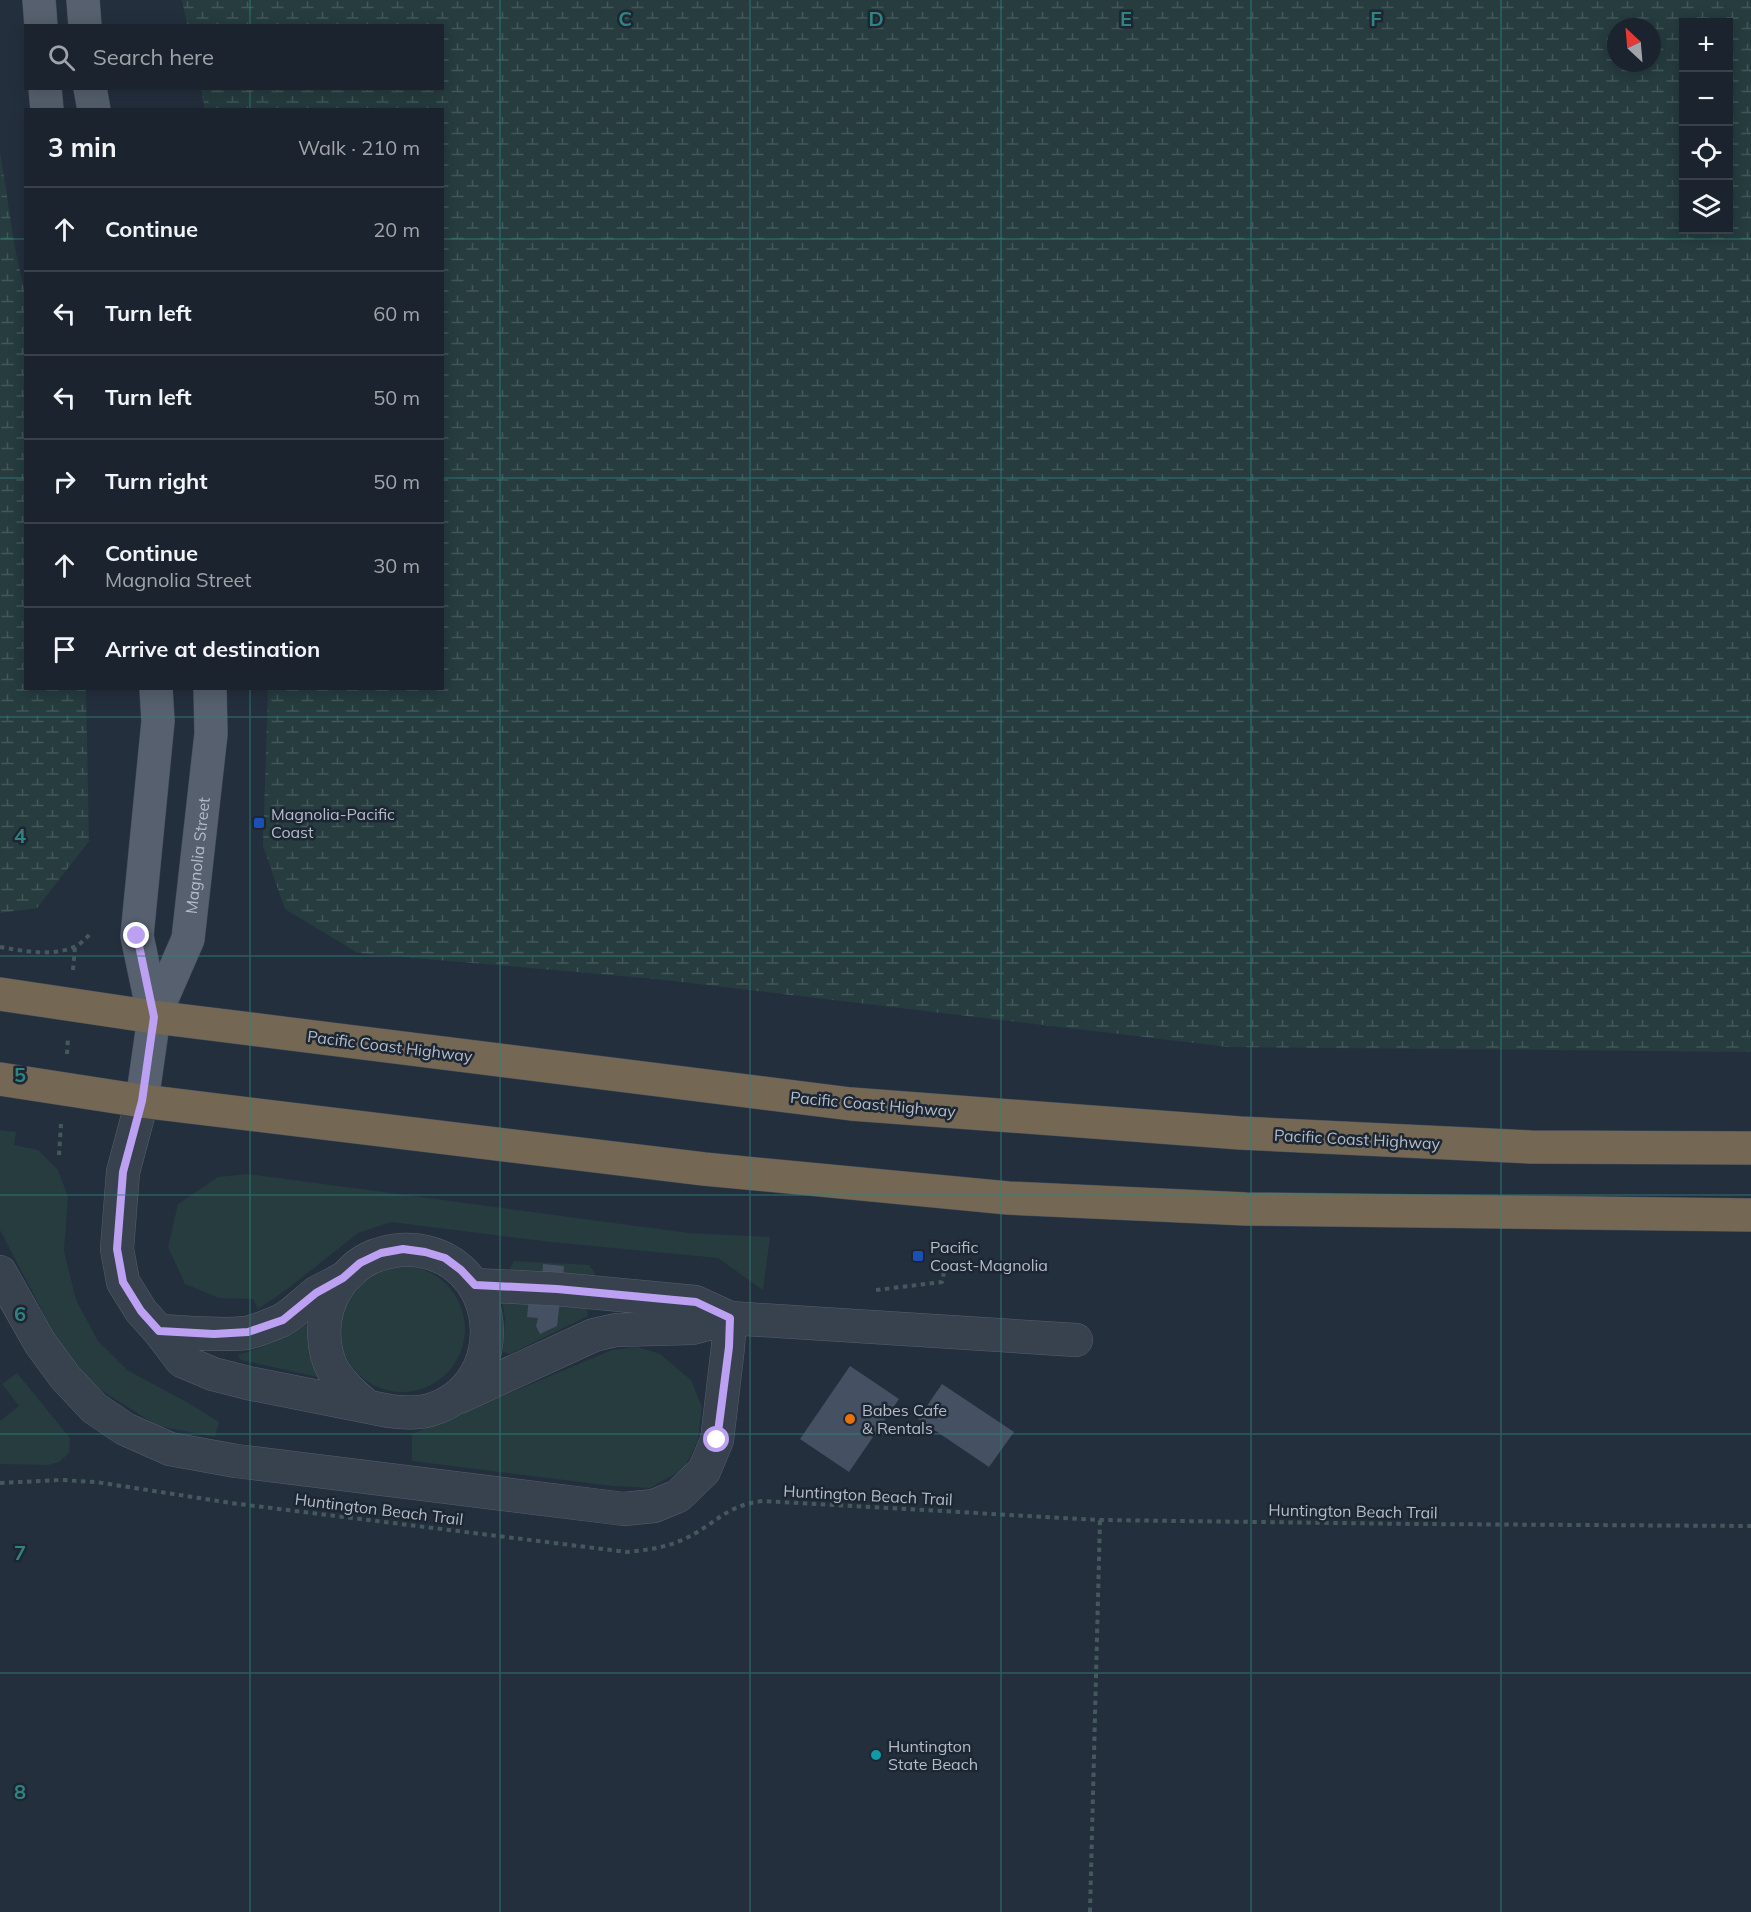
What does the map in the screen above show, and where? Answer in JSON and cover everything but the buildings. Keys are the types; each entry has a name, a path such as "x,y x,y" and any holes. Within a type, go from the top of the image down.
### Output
{"highway":[{"name":"Pacific Coast Highway","path":"0,994 154,1017 851,1104 1251,1134 1531,1147 1751,1148"},
{"path":"0,1079 142,1101 704,1169 1008,1198 1246,1209 1751,1215"}],"main road":[{"path":"39,0 41,24"},
{"path":"82,0 85,24"},
{"path":"45,90 47,108"},
{"path":"90,90 94,108"},
{"name":"Magnolia Street","path":"154,1017 137,936 158,721 156,690"},
{"name":"Magnolia Street","path":"142,1101 154,1017 188,939 211,734 210,690"}],"lane":[{"path":"142,1101 123,1172 117,1249 123,1282 141,1311 182,1361 213,1374 248,1383 389,1411 410,1413 430,1410 594,1335 616,1330 692,1328 730,1318 1076,1340"},
{"path":"159,1331 214,1334 248,1332 283,1320 316,1293 343,1278 360,1263 381,1253 403,1249 425,1252 445,1258 461,1270 475,1285 485,1309 488,1335 483,1361 469,1384 449,1401"},
{"path":"0,1272 40,1343 65,1377 94,1408 125,1429 170,1449 236,1461 624,1509 654,1506 678,1496 704,1471 717,1440 729,1347 730,1318"},
{"path":"343,1278 330,1299 324,1323 325,1348 334,1371 349,1391 367,1406"},
{"path":"475,1285 557,1289 696,1302 730,1318"}],"path":[{"path":"0,947 28,952 52,952 75,947 90,934"},
{"path":"59,1155 75,947"},
{"path":"865,1292 942,1282 946,1263"},
{"name":"Huntington Beach Trail","path":"0,1482 61,1480 96,1482 231,1503 627,1552 659,1548 684,1540 729,1510 746,1503 763,1501 1100,1520 1751,1526"},
{"path":"1090,1912 1100,1520"}],"green space":[{"path":"182,0 1751,0 1751,1052 1228,1047 656,979 358,953 285,909 263,846 268,690 444,690 444,108 205,108 201,90 444,90 444,24 187,24"},
{"path":"0,152 15,248 24,289 24,690 86,690 89,841 37,908 0,913"},
{"path":"0,1130 16,1132 14,1145 38,1150 58,1170 68,1197 64,1251 76,1300 98,1341 127,1370 219,1422 215,1437 158,1426 96,1387 60,1345 0,1230"},
{"path":"248,1174 689,1233 770,1237 763,1290 718,1258 551,1242 391,1222 358,1233 286,1290 258,1309 253,1299 219,1298 185,1284 168,1247 178,1204 218,1177"},
{"path":"514,1261 589,1265 595,1278 515,1275 510,1268"},
{"path":"402,1266 426,1271 447,1284 460,1305 465,1329 460,1353 447,1374 426,1387 402,1392 378,1387 357,1374 344,1353 339,1329 344,1305 357,1284 378,1271"},
{"path":"501,1295 587,1307 588,1316 510,1354 503,1352 505,1319"},
{"path":"312,1320 322,1378 241,1360 238,1355 277,1341"},
{"path":"637,1347 660,1354 691,1380 702,1407 698,1440 684,1469 650,1488 613,1486 412,1461 412,1434 612,1350"},
{"path":"17,1373 70,1438 69,1453 59,1462 48,1465 0,1464 0,1421 19,1406 2,1384"}],"place":[{"name":"Magnolia-Pacific Coast","path":"259,823"},
{"name":"Pacific Coast-Magnolia","path":"918,1256"},
{"name":"Babes Cafe & Rentals","path":"850,1419"},
{"name":"Huntington State Beach","path":"876,1755"}],"route":[{"path":"137,936 154,1017 142,1101 121,1183 117,1249 123,1282 141,1311 159,1331 214,1334 248,1332 283,1320 316,1293 343,1278 360,1263 381,1253 403,1249 445,1258 475,1285 557,1289 696,1302 730,1318 729,1347 717,1440"}]}
